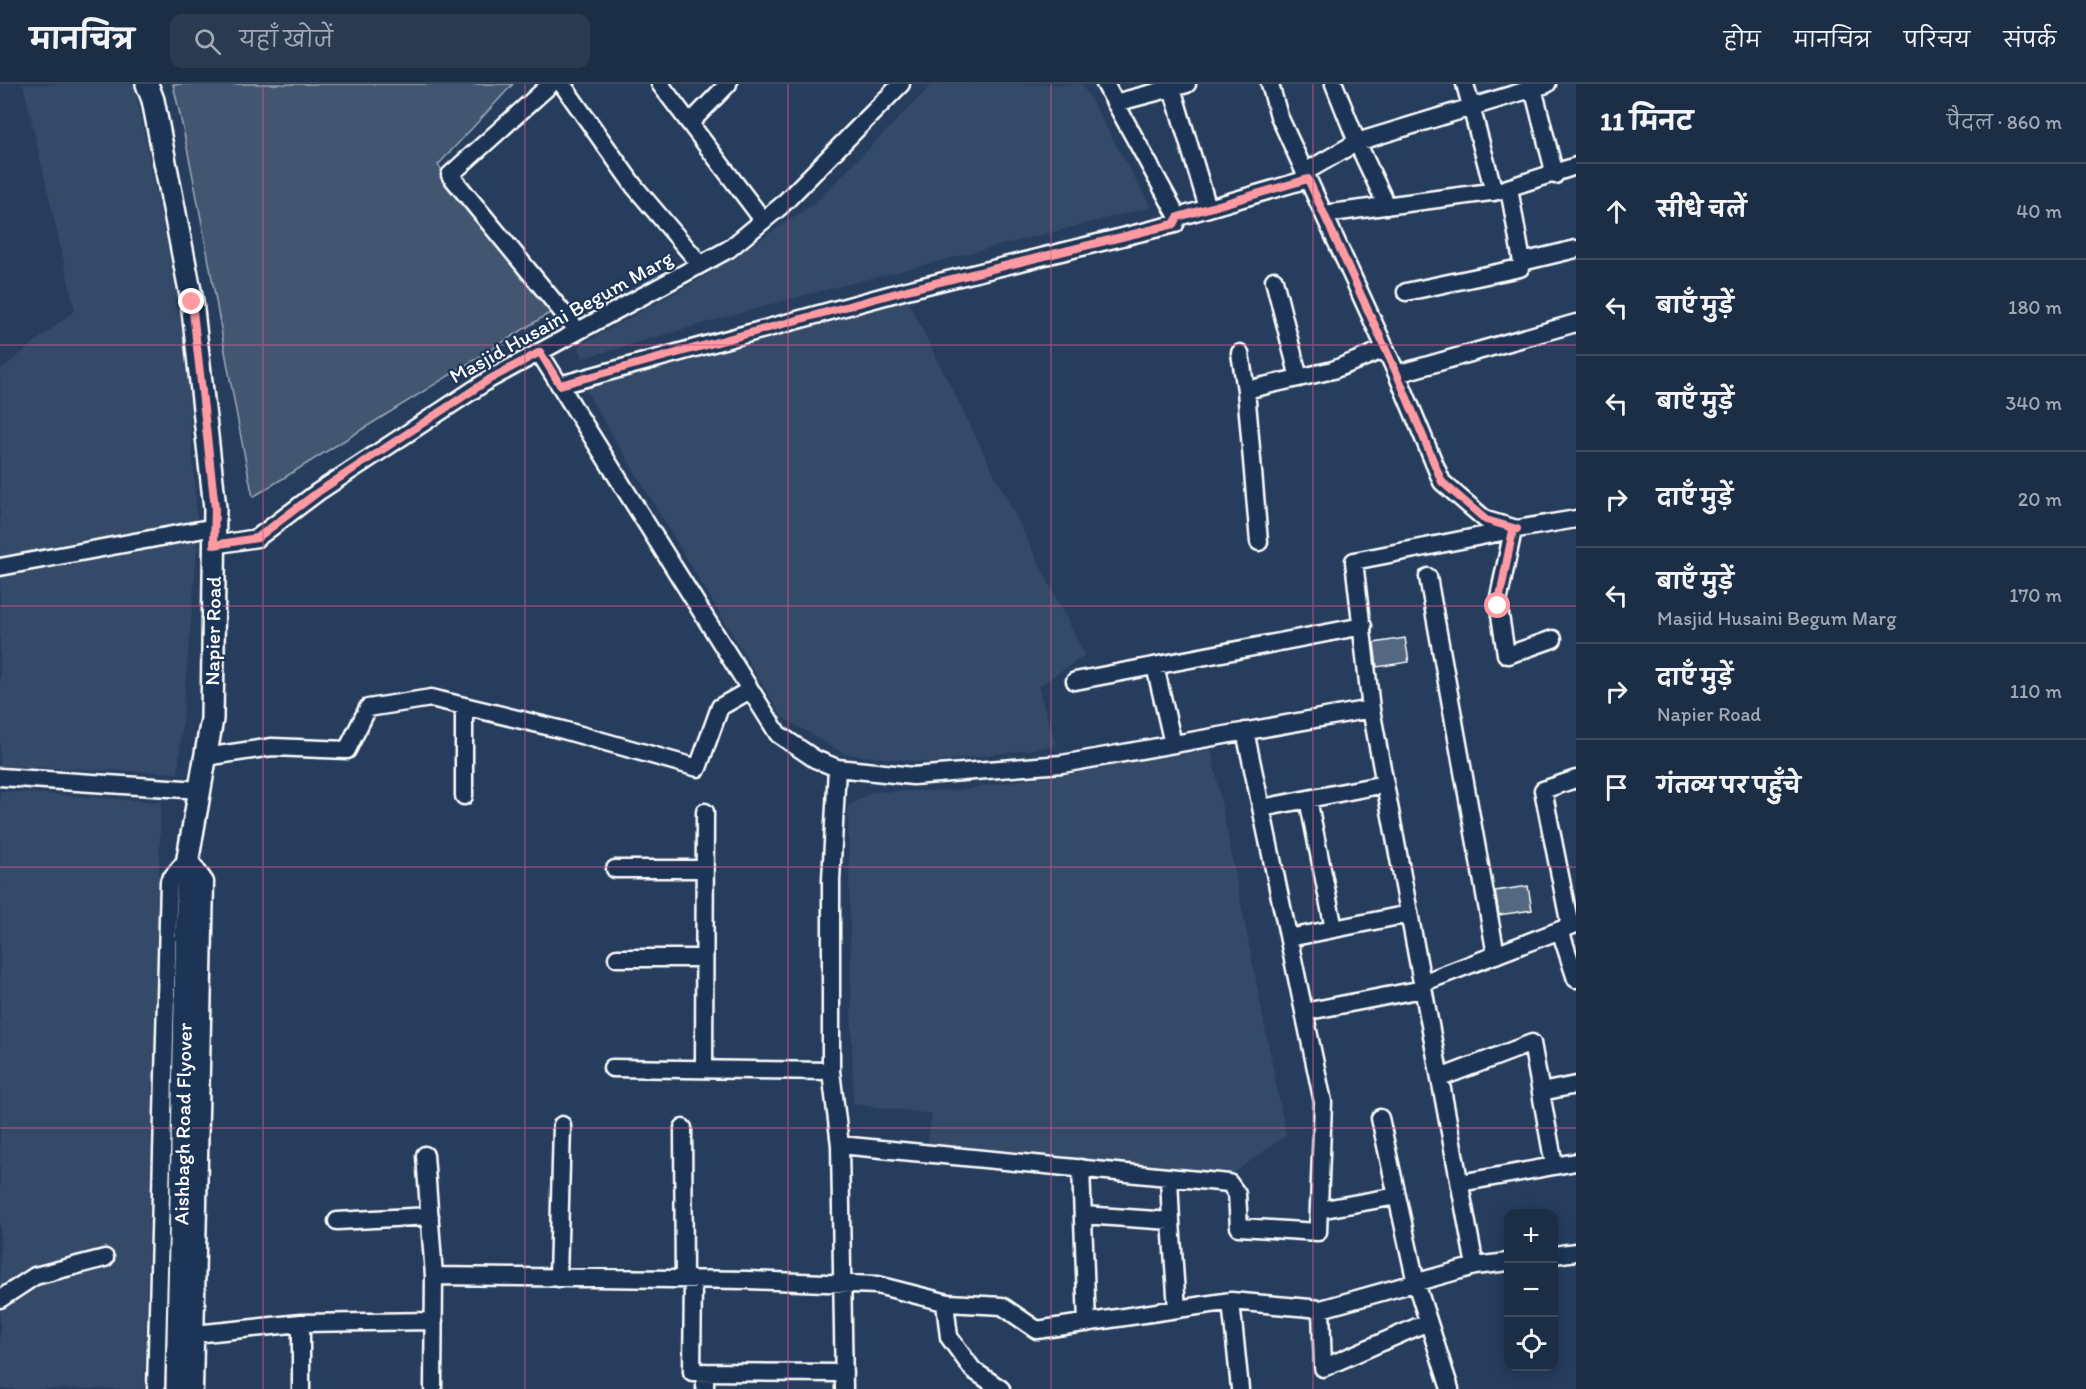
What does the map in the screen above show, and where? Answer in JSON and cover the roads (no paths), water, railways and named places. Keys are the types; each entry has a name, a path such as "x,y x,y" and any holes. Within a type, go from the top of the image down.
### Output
{"main road":[{"name":"Napier Road","path":"147,84 153,100 192,302 215,508 212,719 189,858"},
{"name":"Aishbagh Road Flyover","path":"177,1389 189,858"}],"street":[{"path":"551,84 450,175 578,331"},
{"path":"562,84 634,186 700,264"},
{"path":"660,84 763,220"},
{"path":"690,123 728,84"},
{"name":"Masjid Husaini Begum Marg","path":"0,567 214,536 257,538 318,492 480,385 729,249 763,220 901,84"},
{"path":"1105,84 1178,217"},
{"path":"1334,84 1357,142 1387,206"},
{"path":"1406,292 1520,268 1522,262 1501,190 1465,84"},
{"path":"1116,103 1179,86 1208,208"},
{"path":"1274,86 1279,116 1397,374 1442,482 1486,520 1515,529"},
{"path":"560,385 907,290 1174,224 1178,217 1306,176 1357,142 1540,86 1555,175"},
{"path":"1324,214 1501,190 1555,175 1576,166"},
{"path":"1522,262 1576,249"},
{"path":"1274,280 1299,378"},
{"path":"1397,374 1576,323"},
{"path":"1246,390 1333,370 1385,349"},
{"path":"540,352 778,734 815,759 837,768 913,776 1062,764 1371,709"},
{"path":"1240,353 1246,390 1259,542"},
{"path":"1475,1266 1371,709 1354,561 1576,519"},
{"path":"1515,529 1498,602 1506,654 1553,639"},
{"path":"1428,578 1496,955"},
{"path":"1076,681 1363,626"},
{"path":"1155,666 1173,744"},
{"path":"205,758 272,747 347,750 368,708 430,698 659,755 698,768 720,707 750,690"},
{"path":"464,706 464,796"},
{"path":"840,1145 1229,1183 1237,1194 1239,1227 1318,1232 1323,1102 1245,732"},
{"path":"683,1128 693,1372 705,1381 844,1381 840,1145 831,1071 831,880 837,768"},
{"path":"0,777 200,790"},
{"path":"1576,779 1543,790 1576,980"},
{"path":"1262,808 1385,784"},
{"path":"1308,799 1334,929"},
{"path":"704,1070 705,812"},
{"path":"156,1389 169,881 189,858 205,882 194,1389"},
{"path":"615,869 704,869"},
{"path":"1289,938 1409,915"},
{"path":"1304,1012 1423,986 1568,927"},
{"path":"617,958 704,958"},
{"path":"1440,1078 1532,1042 1554,1165"},
{"path":"612,1068 831,1071"},
{"path":"1541,1092 1576,1084"},
{"path":"1380,1118 1416,1283 1450,1389"},
{"path":"558,1278 562,1125"},
{"path":"425,1155 434,1276 433,1389"},
{"path":"1460,1184 1576,1162"},
{"path":"1081,1168 1087,1323"},
{"path":"1169,1177 1177,1309"},
{"path":"1318,1210 1397,1196"},
{"path":"1083,1215 1171,1221"},
{"path":"337,1221 430,1216"},
{"path":"1558,1254 1576,1252"},
{"path":"0,1299 35,1276 105,1258"},
{"path":"434,1276 689,1279 877,1285 945,1303 1002,1306 1037,1330 1231,1300 1321,1310 1475,1266 1504,1263"},
{"path":"1231,1300 1240,1389"},
{"path":"945,1303 949,1337 973,1370 1000,1389"},
{"path":"1321,1310 1323,1368 1428,1323"},
{"path":"195,1334 301,1323 434,1321"},
{"path":"301,1323 301,1389"}]}
